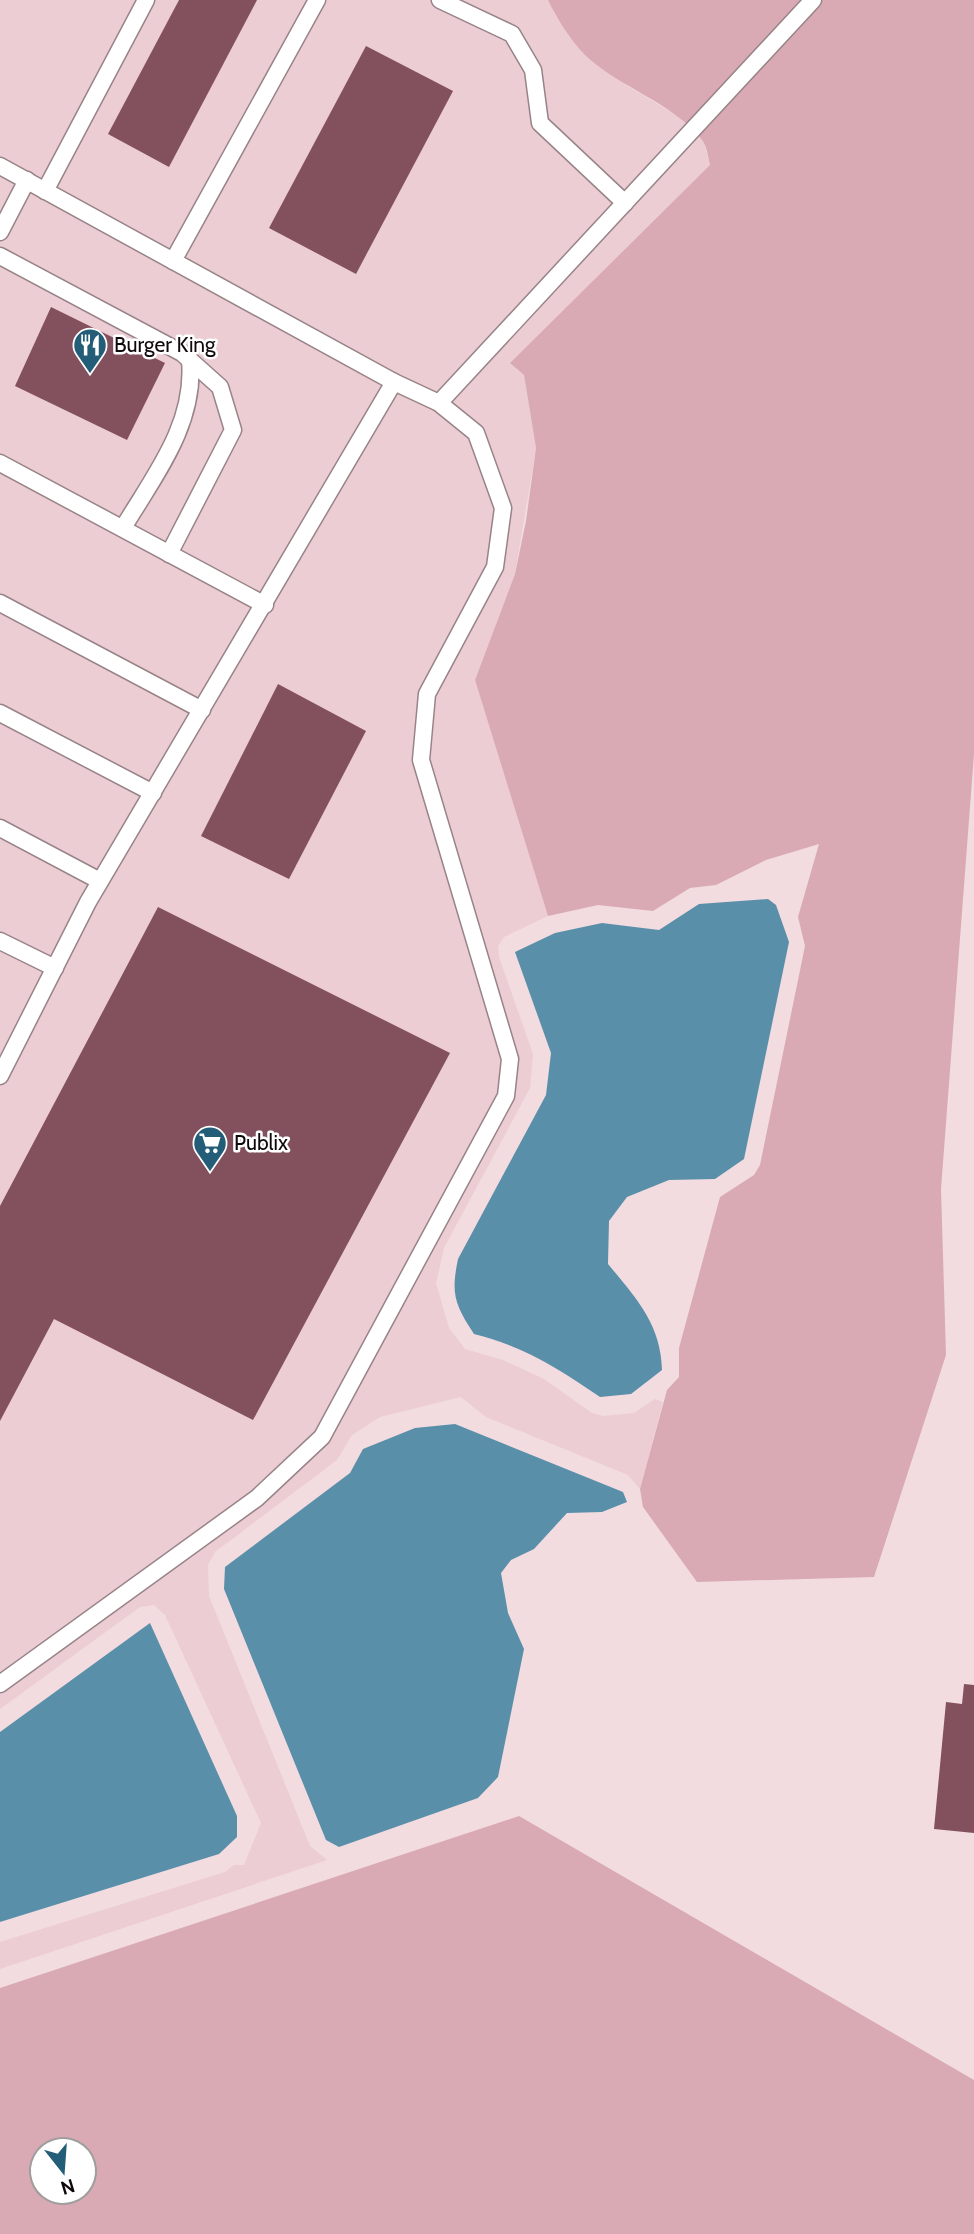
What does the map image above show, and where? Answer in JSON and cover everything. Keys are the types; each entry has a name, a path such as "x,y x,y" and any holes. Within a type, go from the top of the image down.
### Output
{"lane":[{"path":"45,191 146,0"},
{"path":"173,261 317,0"},
{"path":"440,0 512,34 533,70 540,123 625,203"},
{"path":"439,403 813,0"},
{"path":"0,166 394,382 439,403 476,433 492,471 503,508 495,567 427,694 421,760 510,1059 506,1096 322,1437 257,1498 0,1684"},
{"path":"0,232 27,180"},
{"path":"0,256 182,353 220,387 233,430 169,554"},
{"path":"123,528 178,436 192,384 190,360"},
{"path":"0,1076 4,1057 55,968 100,881 394,382"},
{"path":"0,463 265,605"},
{"path":"0,603 202,710"},
{"path":"0,713 153,793"},
{"path":"0,828 100,881"},
{"path":"0,941 55,968"}],"shaded area":[{"path":"0,0 548,0 556,16 584,54 629,87 676,115 704,142 710,165 510,363 524,375 536,448 515,574 475,680 548,916 504,937 498,946 499,957 533,1054 530,1088 444,1248 436,1283 449,1328 465,1349 503,1360 544,1379 592,1413 603,1416 634,1413 655,1399 663,1402 640,1489 628,1475 486,1417 461,1397 380,1417 352,1435 337,1460 215,1552 208,1565 209,1596 310,1846 327,1860 0,1969 0,1942 225,1872 234,1865 244,1865 261,1823 165,1615 154,1605 140,1607 0,1709"},
{"path":"548,0 974,0 974,754 941,1189 946,1355 874,1577 697,1582 643,1507 640,1489 667,1390 679,1377 679,1348 720,1197 754,1175 760,1165 805,946 798,917 819,844 766,860 716,885 690,888 653,911 598,905 548,916 475,680 515,574 526,521 536,448 524,375 510,363 710,165 704,142 689,127 584,54 564,28"},
{"path":"519,1816 974,2080 974,2234 0,2234 0,1988"}],"water":[{"path":"768,899 776,905 789,942 744,1159 715,1179 669,1180 627,1197 609,1221 608,1264 637,1300 652,1325 661,1354 662,1370 631,1394 600,1397 540,1360 509,1345 474,1334 456,1298 458,1259 546,1095 551,1053 515,952 555,933 602,923 659,930 699,904"},
{"path":"455,1424 623,1492 627,1502 602,1512 567,1513 534,1549 511,1560 501,1573 508,1613 524,1649 498,1777 478,1798 339,1847 326,1840 224,1589 225,1567 350,1473 363,1449 415,1428"},
{"path":"150,1623 237,1816 237,1837 219,1854 0,1922 0,1732"}],"building":[{"path":"179,0 257,0 169,167 108,134"},
{"path":"366,46 453,91 356,274 269,228"},
{"name":"Burger King","path":"51,307 165,363 127,440 15,386"},
{"path":"278,684 366,731 289,879 201,836"},
{"path":"158,907 450,1053 253,1420 54,1319 0,1421 0,1206"},
{"path":"964,1684 974,1685 974,1833 934,1829 946,1702 962,1704"}],"place":[{"name":"Burger King","path":"90,375"},
{"name":"Publix","path":"210,1173"}]}
